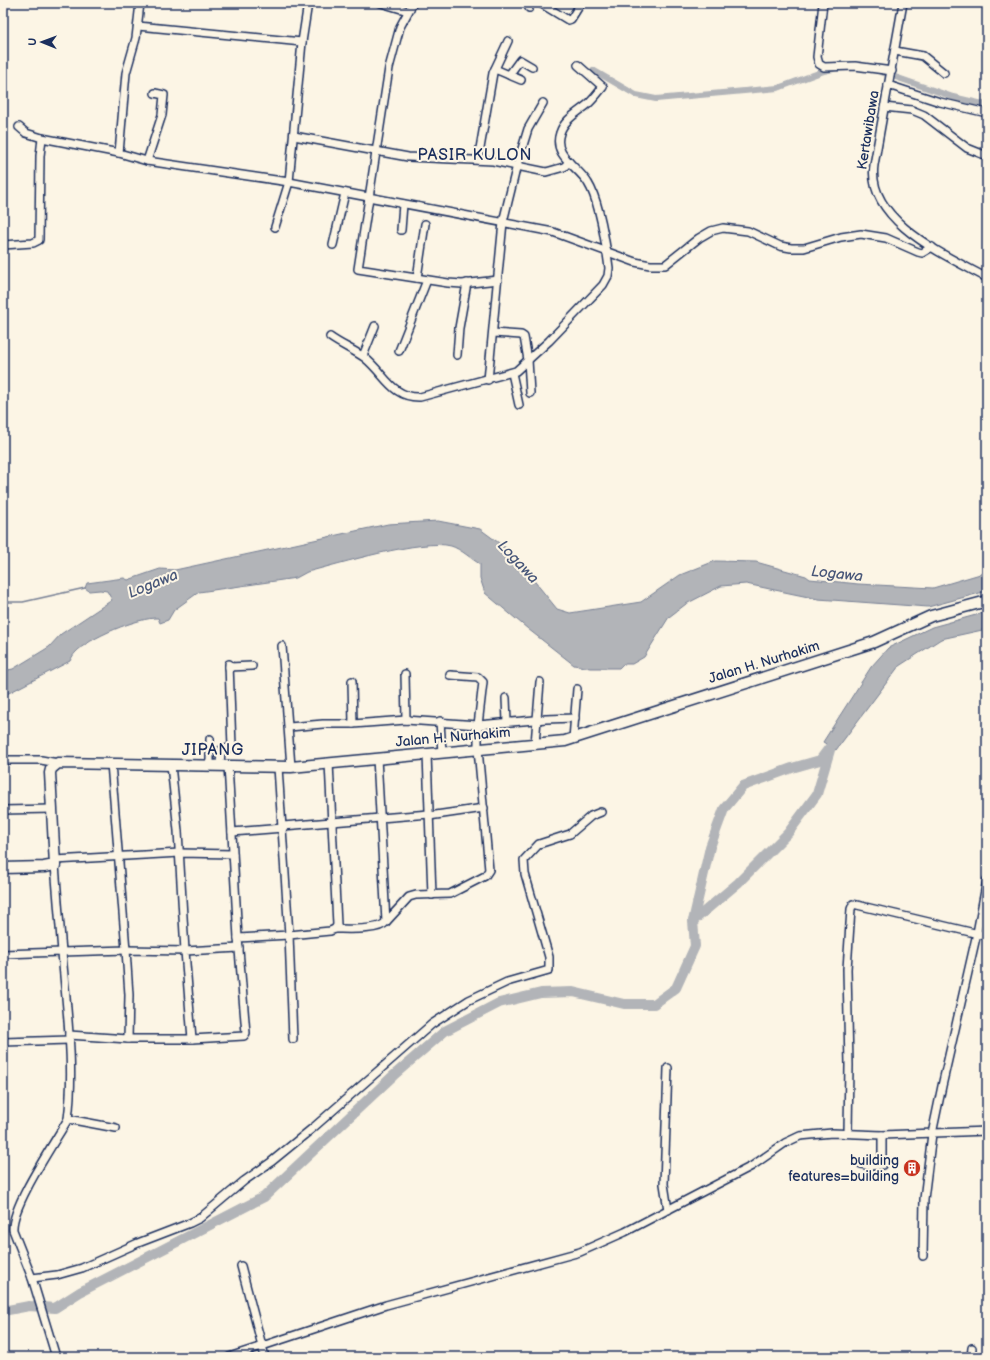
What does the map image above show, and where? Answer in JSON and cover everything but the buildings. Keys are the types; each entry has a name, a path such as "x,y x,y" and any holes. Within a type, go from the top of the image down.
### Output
{"main road":[{"name":"Jalan H. Nurhakim","path":"58,763 291,767 535,744 573,739 652,712 874,642 931,616 987,601"},
{"path":"3,868 44,867 55,863 51,769 58,763"}],"street":[{"path":"119,153 126,73 138,26 140,3"},
{"path":"276,227 289,182 305,3"},
{"path":"381,3 408,10"},
{"path":"412,3 394,46 375,152 370,197 361,239 358,269 426,280 467,283 498,280"},
{"path":"540,3 568,20 571,19 580,3"},
{"path":"823,3 818,57 819,64 824,67 855,66 891,72"},
{"name":"Kertawibawa","path":"903,3 886,93 873,175 875,188 882,203 906,228 932,247 987,278"},
{"path":"138,26 302,42"},
{"path":"478,160 485,111 495,69 508,41"},
{"path":"895,51 923,56 944,74"},
{"path":"509,75 520,60 532,66"},
{"path":"330,337 364,354 397,392 405,396 420,397 488,377 512,373 603,285 609,273 590,186 584,177 567,164 558,144 560,132 569,120 588,104 603,87 578,65"},
{"path":"495,69 521,80"},
{"path":"889,83 940,102 987,113"},
{"path":"148,161 159,127 164,96 163,94 155,93"},
{"path":"488,377 504,222 517,165 528,130 543,103"},
{"path":"884,105 912,110 924,115 967,148 987,156"},
{"path":"19,127 26,133 42,138 119,153 148,161 289,182 504,222 558,234 642,264 665,265 699,238 711,231 723,228 748,231 780,246 791,248 804,248 841,237 861,234 886,238 922,253 932,247"},
{"path":"294,136 375,152 415,158 478,160 517,165 546,172 567,164"},
{"path":"3,245 33,244 40,240 40,156 42,138"},
{"path":"333,245 345,193"},
{"path":"401,230 403,204"},
{"path":"417,278 425,224"},
{"path":"398,351 426,280"},
{"path":"457,355 460,322 467,283"},
{"path":"364,354 375,326"},
{"path":"493,333 523,335 527,358 530,393"},
{"path":"512,373 519,405"},
{"path":"282,646 291,767"},
{"path":"219,765 221,750 232,747 229,665 252,666"},
{"path":"405,674 406,720"},
{"path":"238,938 289,935 335,929 382,926 409,897 416,895 450,894 488,873 489,866 478,749 478,725 483,685 482,680 478,678 450,675"},
{"path":"352,681 353,724"},
{"path":"535,744 540,682"},
{"path":"573,739 577,689"},
{"path":"506,698 507,722"},
{"path":"289,727 406,720 440,721 478,725 575,718"},
{"path":"440,721 442,752"},
{"path":"3,1042 69,1038 192,1039 245,1035 232,832 219,765 210,739"},
{"path":"427,754 432,894"},
{"path":"377,758 386,922"},
{"path":"3,760 41,760 58,763"},
{"path":"111,763 129,995 128,1039"},
{"path":"329,763 337,898 337,925 335,929"},
{"path":"171,765 180,853 185,952 192,1039"},
{"path":"278,767 289,935 293,1038"},
{"path":"232,832 332,822 429,815 484,808"},
{"path":"3,810 52,809"},
{"path":"32,1278 76,1270 138,1242 200,1218 244,1181 272,1162 432,1024 469,1000 507,982 549,970 549,957 525,874 524,860 539,844 570,834 591,816 601,812"},
{"path":"56,1357 32,1278 13,1230 12,1223 19,1206 40,1167 68,1119 71,1079 69,1038 55,863 118,856 180,853 233,854"},
{"path":"923,1256 924,1199 932,1134 977,933 987,880"},
{"path":"848,1133 849,1065 847,969 851,909 853,904 987,936"},
{"path":"3,954 126,950 185,952 239,948"},
{"path":"668,1068 664,1184 668,1210"},
{"path":"68,1119 116,1128"},
{"path":"233,1356 386,1305 580,1252 625,1232 752,1166 790,1140 810,1134 848,1133 882,1135 987,1131"},
{"path":"861,1164 882,1165 882,1135"},
{"path":"241,1266 265,1357"},
{"path":"971,1357 972,1348"}],"water":[{"name":"Logawa","path":"438,521 480,529 510,551 557,609 570,613 641,602 680,575 715,561 756,562 806,576 810,579 858,584 933,588 987,572 987,591 928,607 818,599 746,584 721,586 686,604 669,617 644,657 632,664 623,664 619,668 590,668 574,665 485,593 480,578 480,564 458,549 451,546 438,544 401,549 359,558 307,572 296,578 199,592 174,610 168,620 160,623 158,618 139,621 102,635 82,647 74,654 70,661 3,696 3,671 13,669 49,647 61,634 112,600 107,591 89,591 85,588 87,583 124,578 128,580 160,569 175,570 388,524"},
{"path":"987,612 987,629 941,639 899,666 836,750 823,742 871,667 888,648 932,627"}],"waterway":[{"path":"593,70 636,95 656,99 778,88 833,69"},
{"path":"878,71 953,97 987,105"},
{"path":"3,602 23,602 85,588"},
{"path":"3,1311 29,1306 55,1308 80,1292 264,1197 394,1075 445,1031 499,1003 541,993 573,992 624,1004 654,1004 676,988 695,946 693,921 710,847 724,809 743,786 792,768 820,760 838,736"},
{"path":"693,921 738,883 788,833 817,794 830,750"}],"place":[{"name":"building features=building","path":"912,1168"}],"district":[{"name":"PASIR KULON","path":"475,155"},
{"name":"JIPANG","path":"213,750"}]}
